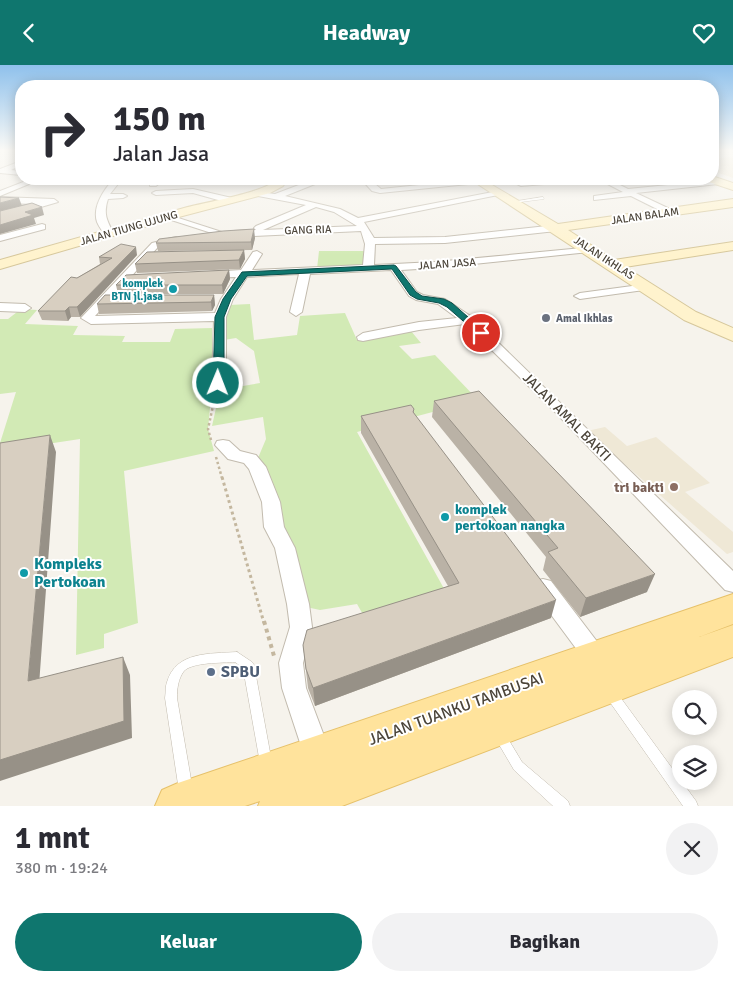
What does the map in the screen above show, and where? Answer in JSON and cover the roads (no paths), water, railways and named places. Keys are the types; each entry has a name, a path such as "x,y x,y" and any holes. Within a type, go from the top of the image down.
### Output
{"main road":[{"name":"JALAN TUANKU TAMBUSAI","path":"183,804 274,791 495,728 733,609"},
{"name":"JALAN TUANKU TAMBUSAI","path":"274,791 318,758 602,673 733,641"}],"street":[{"path":"1,195 21,186"},
{"path":"110,234 101,219 104,197 111,186"},
{"name":"JALAN TIUNG UJUNG","path":"0,265 277,186"},
{"path":"275,197 303,186"},
{"path":"372,186 377,191 431,186"},
{"name":"JALAN IKHLAS","path":"486,186 613,264 690,316 718,327 733,336"},
{"path":"615,186 669,212"},
{"path":"597,198 678,186"},
{"path":"403,189 420,203 422,208"},
{"path":"156,193 194,191 228,200"},
{"path":"256,193 333,208 356,221 365,228 370,241 368,268"},
{"path":"356,221 498,193"},
{"path":"0,216 54,202 1,195"},
{"path":"104,197 123,195"},
{"path":"257,235 311,203 326,197"},
{"name":"JALAN BALAM","path":"556,228 733,203"},
{"path":"166,217 224,234"},
{"path":"0,238 42,227"},
{"name":"GANG RIA","path":"220,317 88,319 102,300 157,243 224,234 257,235 365,228"},
{"path":"370,241 445,240 556,228"},
{"path":"613,264 733,247"},
{"name":"JALAN JASA","path":"197,276 394,267 492,260 589,249"},
{"path":"218,383 222,299 257,254 239,254"},
{"path":"146,256 165,255"},
{"name":"JALAN AMAL BAKTI","path":"394,267 413,294 420,298 441,301 450,305 468,320 560,409 733,583"},
{"path":"296,312 305,271"},
{"path":"124,279 142,278"},
{"path":"580,296 647,287"},
{"path":"102,300 121,300"},
{"path":"0,307 25,307"},
{"path":"364,337 419,326 468,320"},
{"path":"216,447 234,455 250,459 257,467 271,502 274,527 285,547 298,604 300,627 291,663 294,689 318,758"},
{"path":"533,574 602,673"}],"lane":[{"path":"514,203 543,198"},
{"path":"183,804 172,683 181,667 197,660 237,657 248,665 274,791"},
{"path":"602,673 691,806"},
{"path":"495,728 518,766 562,806"}],"place":[{"name":"komplek BTN jl.jasa","path":"173,289"},
{"name":"Amal Ikhlas","path":"546,318"},
{"name":"tri bakti","path":"674,487"},
{"name":"komplek pertokoan nangka","path":"445,517"},
{"name":"Kompleks Pertokoan","path":"24,573"},
{"name":"SPBU","path":"211,672"}]}
